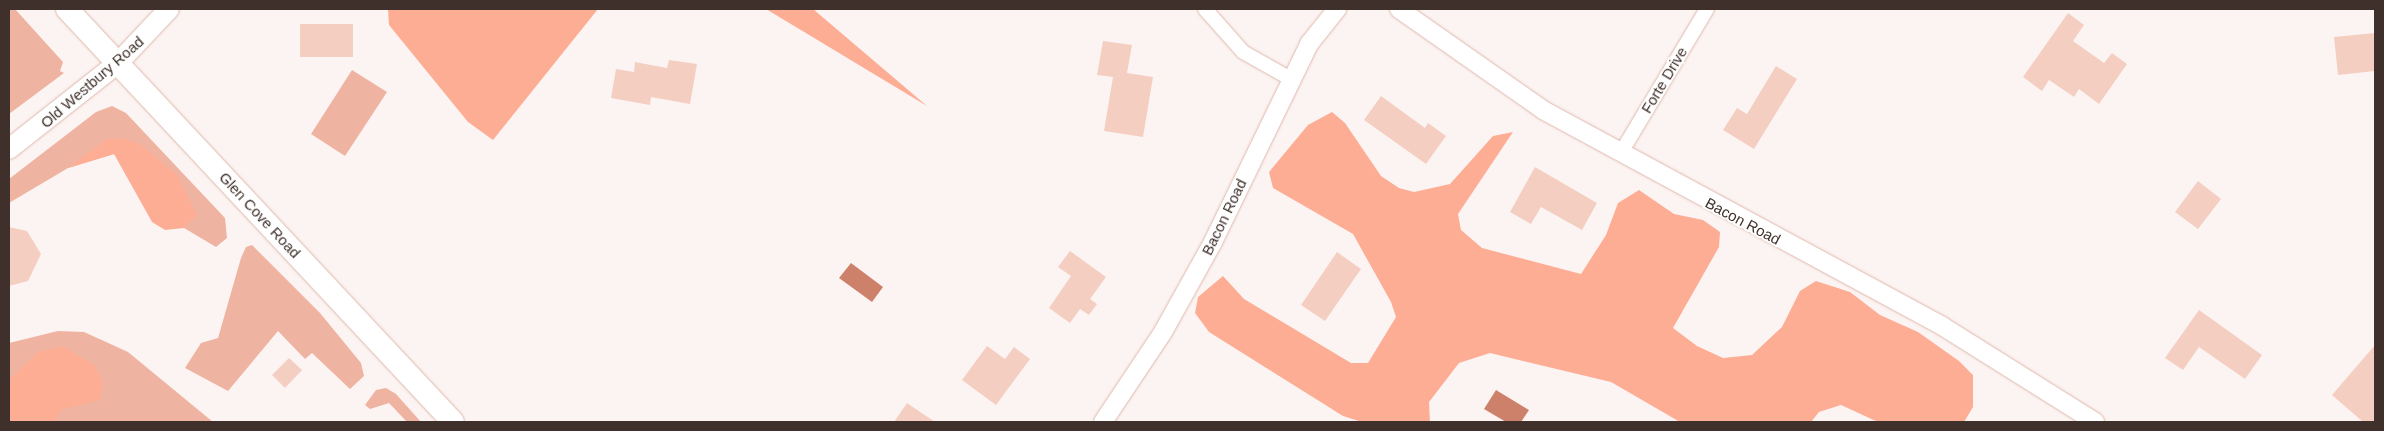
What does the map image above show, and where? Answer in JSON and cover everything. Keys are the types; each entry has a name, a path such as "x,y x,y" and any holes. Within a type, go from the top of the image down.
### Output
{"main road":[{"name":"Glen Cove Road","path":"67,9 453,422"},
{"name":"Old Westbury Road","path":"9,149 118,64 170,9"}],"street":[{"path":"1205,9 1243,52 1291,79"},
{"name":"Bacon Road","path":"1103,422 1163,332 1213,242 1308,44 1337,9"},
{"name":"Bacon Road","path":"1399,9 1542,110 1622,151 1709,204 1942,326 2095,422"},
{"name":"Forte Drive","path":"1622,151 1707,9"}],"shaded area":[{"path":"9,9 15,9 63,62 60,71 64,73 9,114"},
{"path":"388,9 598,9 493,140 468,122 389,25"},
{"path":"766,9 813,9 927,106"},
{"path":"352,70 387,92 345,156 311,134"},
{"path":"112,106 126,113 225,218 227,238 216,247 184,228 114,154 68,168 9,203 9,179 96,112"},
{"path":"1332,112 1345,123 1381,176 1399,188 1414,192 1450,184 1493,136 1513,132 1458,214 1461,230 1482,248 1581,274 1606,235 1618,203 1639,190 1674,214 1703,220 1720,232 1719,247 1673,328 1697,346 1723,358 1752,355 1782,327 1800,291 1816,281 1850,292 1880,315 1918,332 1959,361 1973,375 1973,407 1964,422 1878,422 1841,405 1819,412 1811,422 1680,422 1611,382 1490,353 1459,363 1429,402 1430,422 1362,422 1343,416 1209,332 1195,313 1198,297 1223,276 1244,299 1351,363 1368,363 1396,317 1391,302 1353,234 1273,188 1269,172 1308,125"},
{"path":"122,138 140,144 177,175 197,215 184,228 165,230 152,222 114,154 68,168 107,139"},
{"path":"252,245 320,313 361,363 364,376 350,389 312,353 305,359 278,331 228,391 185,368 201,343 218,338 241,258 246,247"},
{"path":"851,263 883,287 872,302 839,278"},
{"path":"58,331 84,332 128,352 213,422 9,422 9,343"},
{"path":"63,346 95,366 103,383 100,400 61,410 55,422 9,422 9,380 38,352"},
{"path":"386,388 396,394 421,422 407,422 389,403 370,409 365,405 376,390"},
{"path":"1496,390 1529,410 1521,422 1506,422 1484,409"}],"building":[{"path":"2068,13 2084,25 2073,41 2104,63 2112,53 2127,64 2099,104 2079,89 2074,97 2049,80 2042,91 2023,77"},
{"path":"300,24 353,24 353,57 300,57"},
{"path":"2375,33 2375,71 2338,75 2334,37"},
{"path":"1103,41 1132,45 1127,73 1153,77 1143,137 1104,131 1113,77 1097,75"},
{"path":"669,60 697,64 690,104 651,97 650,105 611,98 616,69 634,72 635,62 667,68"},
{"path":"1776,66 1797,79 1754,149 1723,130 1737,108 1747,114"},
{"path":"1381,96 1425,128 1428,123 1446,136 1426,164 1364,120"},
{"path":"1535,167 1597,203 1582,230 1541,207 1531,224 1510,212"},
{"path":"2198,181 2221,199 2198,229 2175,212"},
{"path":"9,227 27,231 41,254 28,281 9,286"},
{"path":"1070,251 1106,277 1090,299 1097,304 1089,315 1080,309 1070,323 1049,308 1071,276 1058,267"},
{"path":"1337,252 1361,269 1325,321 1301,305"},
{"path":"2199,310 2262,355 2245,379 2199,347 2183,370 2165,358"},
{"path":"2375,345 2375,422 2363,422 2332,395"},
{"path":"987,346 1005,359 1014,347 1030,359 996,405 962,380"},
{"path":"289,358 302,370 285,388 272,375"},
{"path":"907,403 935,422 894,422"}]}
